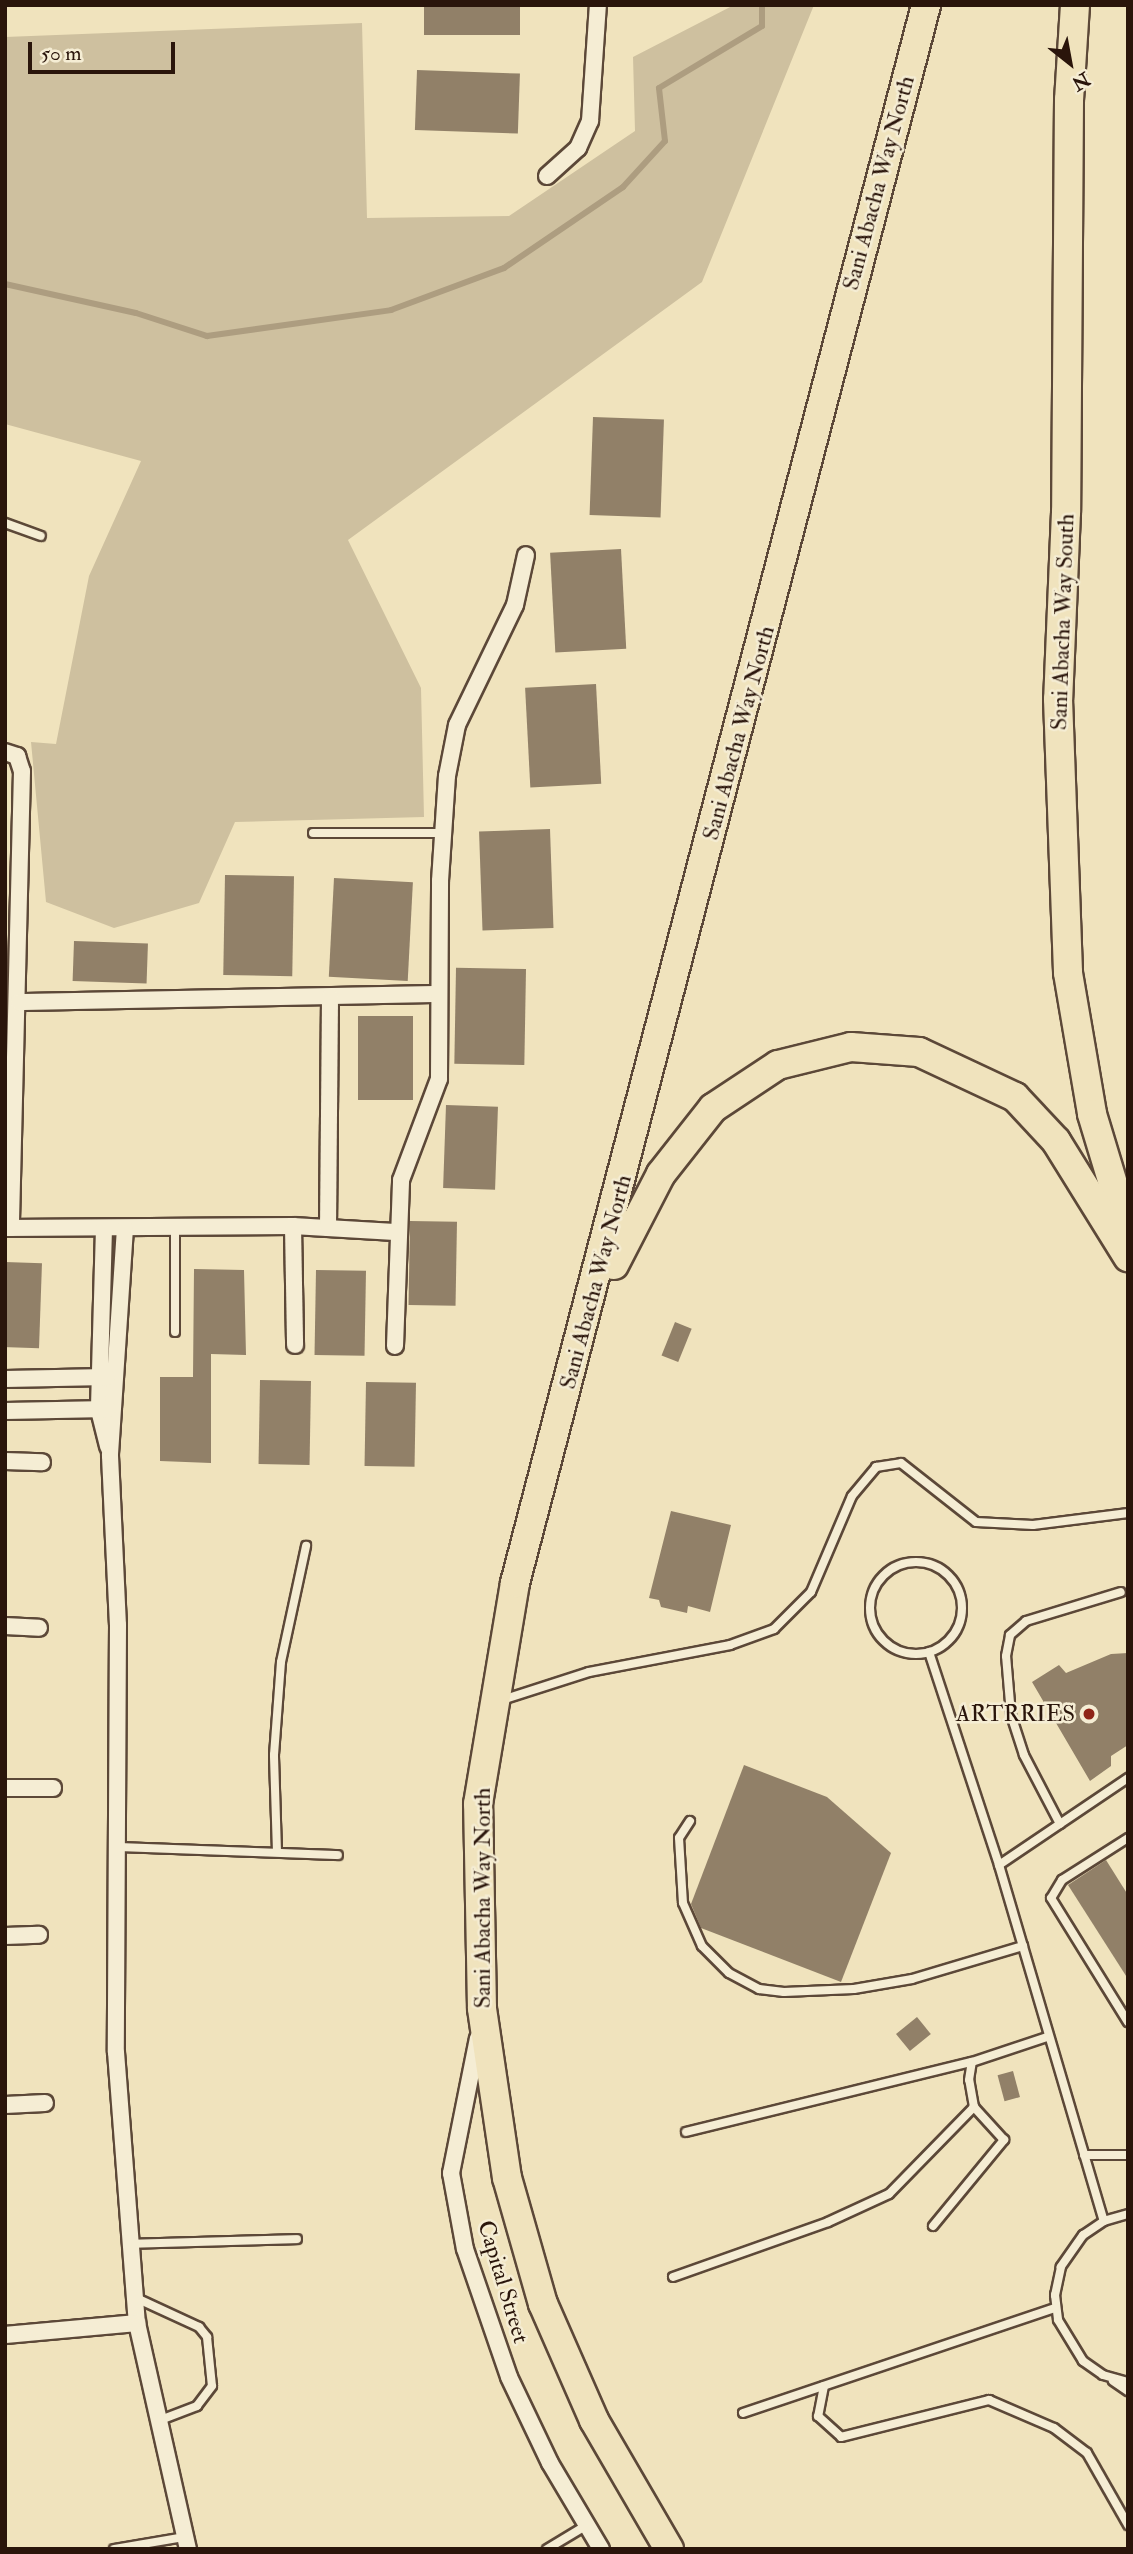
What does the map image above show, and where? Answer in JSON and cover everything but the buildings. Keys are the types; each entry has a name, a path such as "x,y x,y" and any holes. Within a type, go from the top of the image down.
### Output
{"highway":[{"name":"Sani Abacha Way North","path":"669,2549 594,2420 544,2304 507,2178 482,2008 478,1804 515,1583 569,1386 926,5"},
{"name":"Sani Abacha Way South","path":"1075,5 1069,100 1066,512 1058,699 1068,973 1092,1114 1128,1233"},
{"path":"569,1386 620,1248 661,1174 713,1108 778,1065 851,1047 919,1052 1015,1097 1056,1141 1128,1257"}],"street":[{"path":"547,176 578,148 590,121 598,5"},
{"path":"395,1346 395,1232 401,1180 439,1079 442,833 457,725 515,605 526,555"},
{"path":"5,752 22,762 19,1002 11,1061 8,1228 293,1227 395,1232"},
{"path":"19,1002 439,994"},
{"path":"328,1228 330,997"},
{"path":"293,1227 295,1345"},
{"path":"104,1228 99,1410 110,1456 118,1625 116,2052 128,2244 137,2323 156,2422 186,2543"},
{"path":"110,1456 117,1408 125,1228"},
{"path":"5,1379 117,1376"},
{"path":"5,1411 117,1408"},
{"path":"5,1461 42,1462"},
{"path":"5,1626 39,1628"},
{"path":"5,1788 53,1788"},
{"path":"5,1937 39,1935"},
{"name":"Capital Street","path":"482,2008 471,2087 451,2173 465,2249 509,2377 550,2463 601,2549"},
{"path":"5,2105 45,2103"},
{"path":"5,2335 137,2323"}],"lane":[{"path":"5,523 41,536"},
{"path":"313,833 442,833"},
{"path":"175,1332 176,1228"},
{"path":"496,1702 589,1672 730,1645 774,1629 811,1592 852,1496 876,1467 901,1463 976,1522 1033,1525 1128,1513"},
{"path":"276,1852 274,1755 281,1662 306,1546"},
{"path":"902,1563 932,1564 945,1571 960,1595 956,1630 929,1652 897,1650 884,1642 872,1621 871,1597 877,1583 902,1563"},
{"path":"1060,1824 1024,1755 1011,1715 1006,1656 1010,1635 1026,1621 1121,1592"},
{"path":"929,1652 999,1865 1047,2037 1104,2221"},
{"path":"999,1865 1128,1778"},
{"path":"690,1821 679,1838 683,1903 702,1946 729,1973 759,1989 784,1993 854,1989 912,1979 1023,1946"},
{"path":"1128,1838 1062,1880 1051,1898 1128,2022"},
{"path":"116,1847 338,1855"},
{"path":"685,2132 972,2062 1047,2037"},
{"path":"933,2226 1004,2140 974,2107 969,2080 972,2062"},
{"path":"673,2277 877,2201 974,2107"},
{"path":"1084,2155 1128,2155"},
{"path":"1128,2214 1104,2221 1083,2235 1068,2254 1056,2282 1055,2308 1067,2343 1083,2361 1128,2391"},
{"path":"128,2244 297,2239"},
{"path":"134,2297 199,2327 207,2337 212,2386 205,2398 156,2422"},
{"path":"743,2413 1055,2308"},
{"path":"1103,2375 1128,2382"},
{"path":"824,2386 818,2416 841,2437 989,2400 1054,2428 1087,2452 1128,2525"},
{"path":"547,2549 587,2525"},
{"path":"114,2549 186,2543"}],"shaded area":[{"path":"734,5 814,5 702,282 348,540 421,688 424,817 235,822 199,903 114,928 46,902 31,742 56,744 89,576 141,461 5,424 5,37 362,23 367,218 509,216 635,131 633,57"}],"waterway":[{"path":"5,284 136,313 207,336 391,310 504,268 623,187 665,141 659,88 762,26 762,5"}],"place":[{"name":"ARTRRIES","path":"1089,1714"}]}
